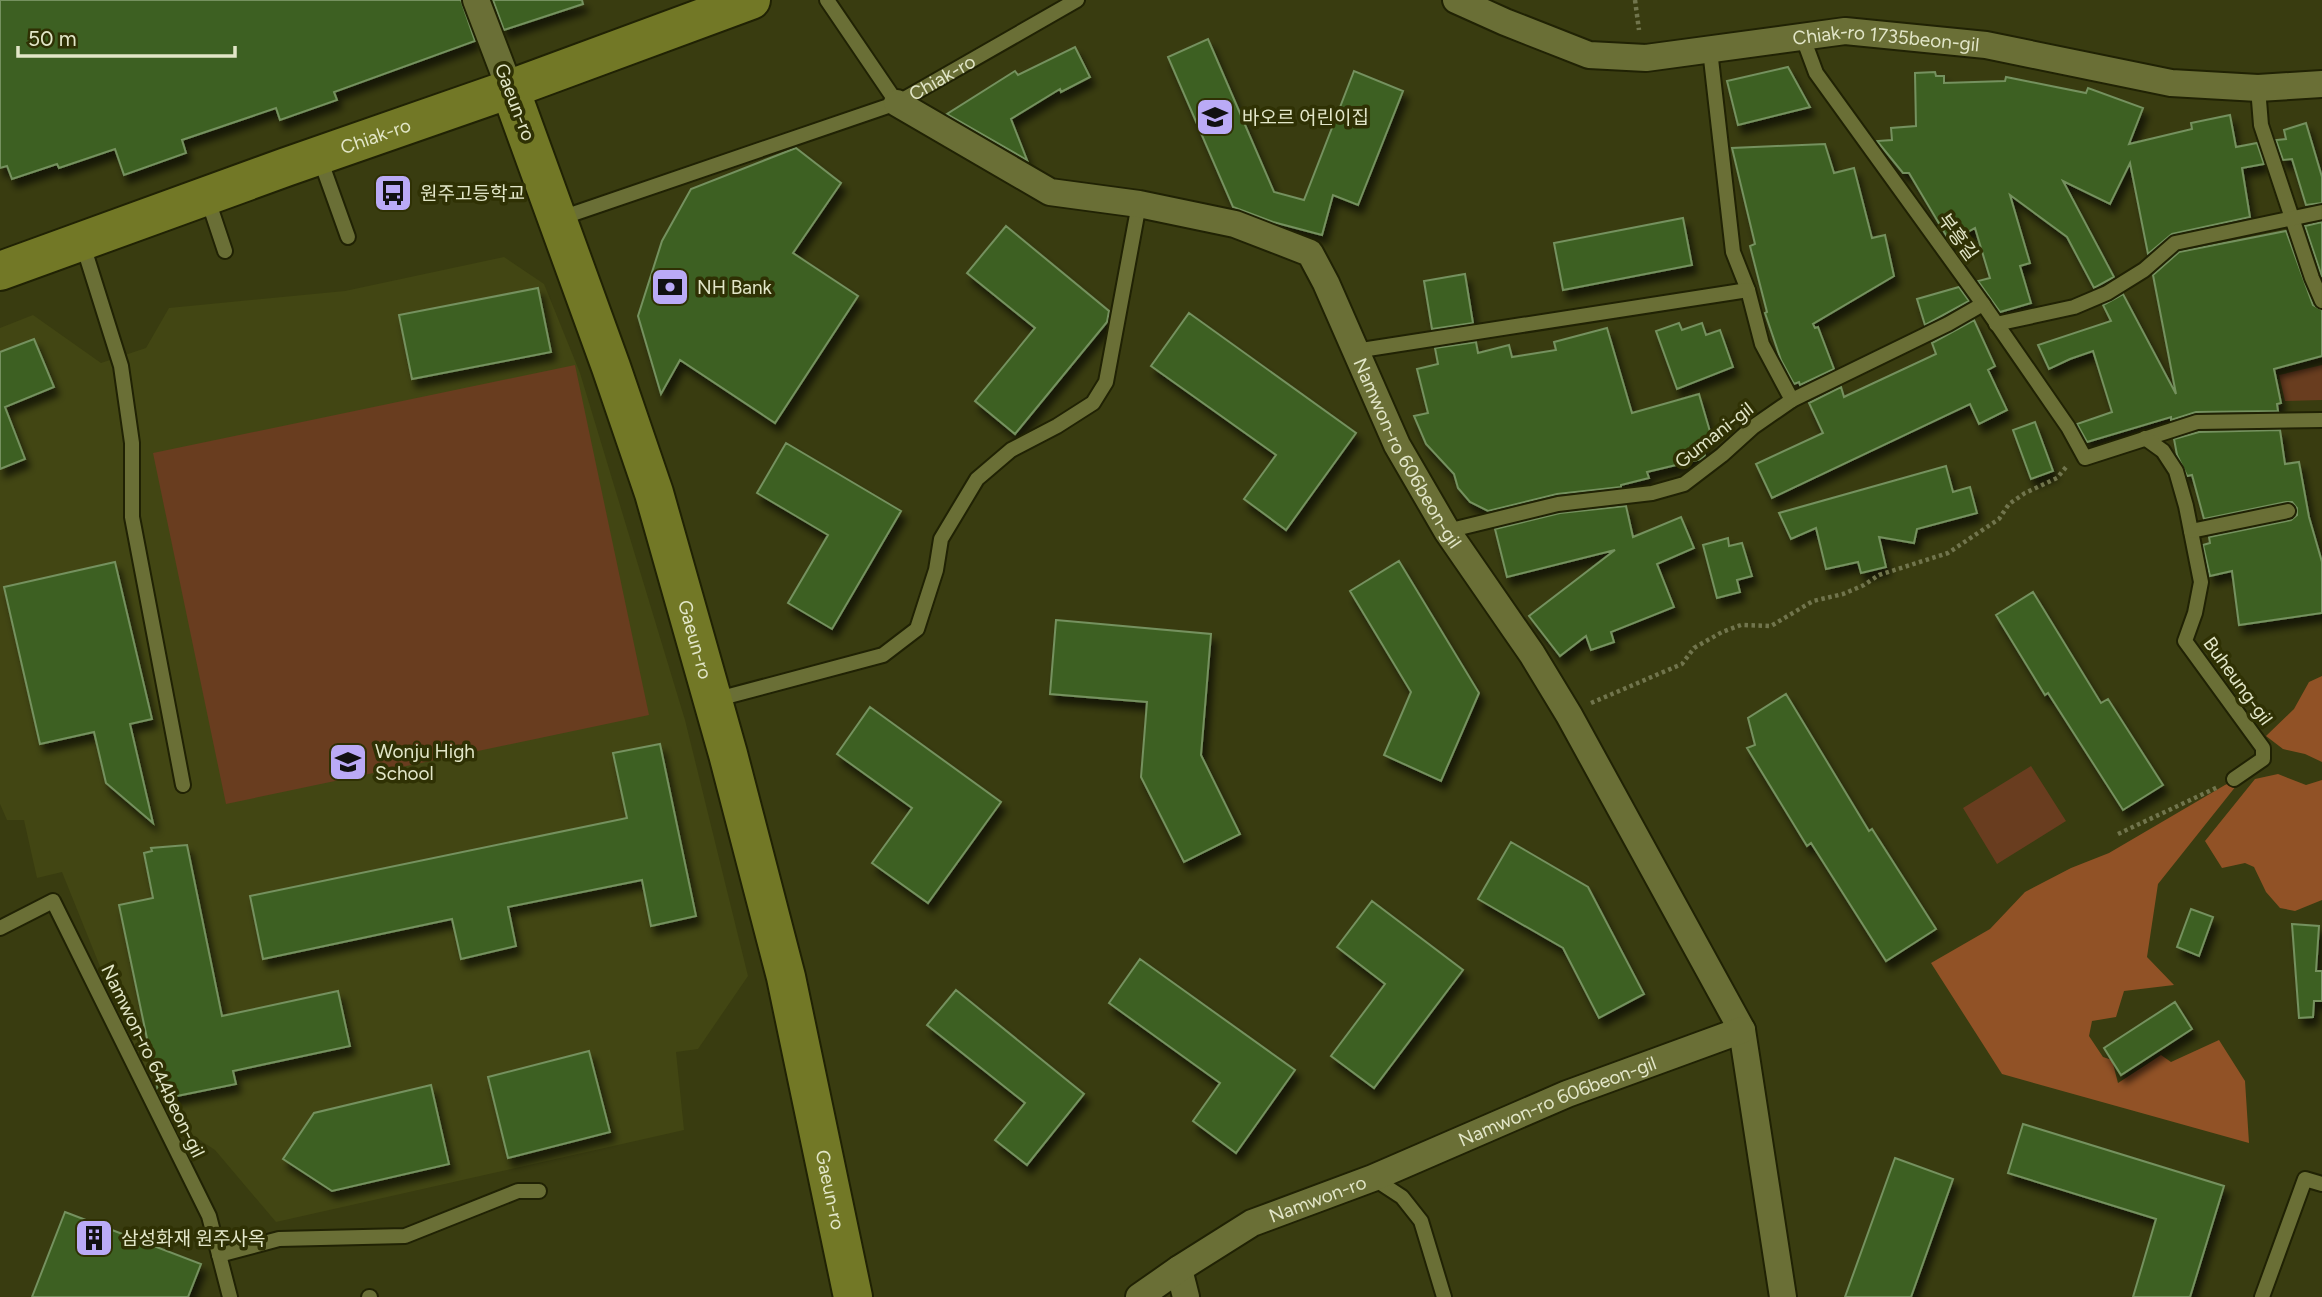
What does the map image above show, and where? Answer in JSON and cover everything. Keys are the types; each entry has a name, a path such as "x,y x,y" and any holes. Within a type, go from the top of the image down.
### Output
{"street":[{"name":"Gaeun-ro","path":"476,0 558,219 654,493 713,701 786,977 853,1297"},
{"name":"Chiak-ro","path":"0,271 751,0"},
{"name":"Chiak-ro 1735beon-gil","path":"1456,0 1588,55 1646,58 1845,31 1986,45 2171,83 2258,88 2322,84"},
{"name":"Namwon-ro 606beon-gil","path":"897,103 1050,192 1139,204 1235,224 1311,253 1397,444 1447,531 1532,654 1569,715 1742,1030 1783,1297"},
{"name":"Namwon-ro 606beon-gil","path":"1373,1178 1567,1094 1742,1030"},
{"name":"Namwon-ro","path":"1139,1297 1252,1223 1373,1178"},
{"path":"1179,1269 1186,1297"}],"lane":[{"path":"827,0 897,103"},
{"name":"Chiak-ro","path":"558,219 897,103 1077,0"},
{"name":"부흥길","path":"1803,38 1815,73 1983,304 2068,427 2085,458"},
{"path":"1710,50 1733,252 1748,290 1762,345 1792,400"},
{"path":"2258,88 2261,125 2322,301"},
{"path":"319,156 348,237"},
{"path":"206,196 225,251"},
{"path":"713,701 883,654 917,629 936,570 941,539 976,479 1011,450 1093,403 1103,389 1139,204"},
{"path":"1996,324 2074,307 2107,293 2144,270 2175,243 2322,212"},
{"path":"82,240 121,366 132,443 132,517 183,785"},
{"path":"1355,351 1748,290"},
{"name":"Gumani-gil","path":"1447,531 1558,504 1652,493 1684,484 1753,427 1792,400 1948,324 1983,304"},
{"path":"2085,458 2197,422 2322,420"},
{"name":"Buheung-gil","path":"2145,439 2163,451 2176,471 2191,531 2200,582 2195,613 2185,641 2263,748 2263,759 2234,779"},
{"path":"2191,531 2288,511"},
{"name":"Namwon-ro 644beon-gil","path":"0,928 53,901 209,1216 230,1297"},
{"name":"Namwon-ro","path":"1373,1178 1402,1197 1421,1220 1444,1297"},
{"path":"2262,1297 2305,1179 2322,1184"},
{"path":"219,1255 279,1239 405,1237 518,1191 539,1191"}],"path":[{"path":"1569,715 1682,664 1694,648 1722,632 1741,625 1771,626 1814,601 1843,594 1879,575 1948,553 1999,519 2009,504 2057,478 2067,466 2085,458"},
{"path":"2118,834 2234,779"}],"shaded area":[{"name":"Wonju High School","path":"504,257 544,284 580,373 685,720 748,976 698,1049 676,1052 684,1130 276,1222 215,1150 159,1113 62,872 37,878 24,820 7,820 0,804 0,328 33,315 101,363 146,348 169,308 345,291"},
{"path":"575,365 649,715 226,804 153,453"},
{"path":"2322,365 2322,400 2285,401 2279,375"},
{"path":"2322,676 2322,762 2305,754 2283,749 2266,736 2294,709 2309,682"},
{"path":"2031,766 2066,821 1997,864 1963,808"},
{"path":"2278,774 2306,785 2322,780 2322,900 2295,911 2280,908 2266,892 2254,867 2245,863 2222,868 2205,841 2255,779"},
{"path":"2244,776 2158,884 2147,957 2174,985 2124,991 2116,1017 2092,1021 2089,1036 2103,1057 2112,1060 2118,1083 2161,1055 2171,1062 2219,1040 2245,1081 2249,1143 2002,1074 1931,963 1990,929 2025,892 2071,868 2109,853"}],"building":[{"path":"0,0 461,0 475,41 334,92 337,100 280,120 276,108 182,140 186,153 124,175 115,149 59,168 57,164 12,179 7,166 0,168"},
{"path":"493,0 582,0 583,4 504,30"},
{"path":"1208,39 1274,192 1304,200 1354,71 1403,91 1358,205 1333,195 1322,235 1273,222 1233,207 1168,57"},
{"path":"1075,47 1090,77 1061,92 1060,89 1011,119 1027,160 947,114 1015,71 1018,75"},
{"path":"1788,67 1810,107 1738,125 1727,81"},
{"path":"1935,72 1936,76 1944,76 1944,83 2005,81 2006,77 2086,93 2088,88 2143,108 2129,144 2192,129 2191,123 2230,115 2236,147 2257,143 2264,164 2242,168 2250,217 2172,234 2148,254 2130,163 2110,204 2063,181 2114,277 2094,288 2067,237 2010,195 2030,263 2020,266 2031,303 2000,312 1978,281 1990,278 1975,228 1950,242 1909,173 1903,173 1877,141 1892,140 1891,128 1916,126 1915,73"},
{"path":"2306,123 2322,177 2322,203 2306,205 2292,159 2283,160 2276,140 2286,139 2284,130"},
{"path":"1825,144 1834,173 1854,168 1872,238 1885,235 1894,276 1813,324 1815,328 1818,327 1834,369 1800,385 1799,382 1794,384 1781,360 1765,313 1767,312 1750,246 1755,244 1732,148"},
{"path":"796,148 841,183 793,253 858,296 775,423 680,360 661,394 638,316 662,241 691,189"},
{"path":"1683,218 1692,265 1563,290 1554,243"},
{"path":"2322,222 2322,277 2305,226"},
{"path":"1006,226 1109,311 1107,322 1015,434 975,401 1035,328 967,273"},
{"path":"2286,231 2313,305 2322,310 2322,356 2274,369 2281,403 2277,404 2278,411 2196,412 2087,442 2077,424 2112,412 2093,351 2049,369 2038,345 2111,321 2103,305 2123,294 2176,394 2153,275 2179,252"},
{"path":"1465,274 1473,323 1432,329 1424,281"},
{"path":"1959,287 1969,301 1925,325 1917,299"},
{"path":"538,288 551,352 412,379 399,315"},
{"path":"1189,313 1356,433 1286,530 1244,499 1276,455 1151,366"},
{"path":"1974,320 1995,366 1988,370 2007,410 1979,424 1970,404 1772,498 1756,464 1823,433 1809,403 1841,387 1844,397 1936,354 1932,343"},
{"path":"1679,323 1682,330 1702,323 1706,335 1720,330 1733,367 1677,389 1656,331"},
{"path":"1607,328 1632,413 1699,394 1711,435 1701,441 1705,456 1647,472 1649,478 1621,487 1557,494 1488,511 1470,502 1458,488 1454,474 1426,444 1414,416 1428,413 1417,369 1438,364 1435,348 1476,342 1478,353 1509,345 1512,357 1556,350 1554,342"},
{"path":"34,339 54,387 5,407 25,459 0,469 0,352"},
{"path":"2035,422 2053,471 2031,479 2013,430"},
{"path":"2280,430 2285,464 2299,462 2309,517 2322,562 2322,613 2239,625 2232,571 2210,576 2203,545 2210,543 2209,537 2291,520 2297,515 2297,508 2292,502 2286,502 2204,519 2192,475 2187,476 2177,455 2174,439 2199,432"},
{"path":"786,443 901,511 832,629 788,603 828,535 757,493"},
{"path":"1946,466 1953,492 1970,487 1977,513 1917,529 1914,543 1879,537 1886,567 1861,573 1858,562 1826,569 1816,528 1791,539 1779,513"},
{"path":"1626,506 1633,537 1681,517 1694,548 1657,564 1674,607 1611,632 1614,642 1591,650 1586,636 1560,656 1529,616 1615,550 1507,577 1495,529 1560,513"},
{"path":"1728,538 1729,546 1742,543 1752,576 1737,580 1740,592 1717,598 1703,545"},
{"path":"1399,561 1479,693 1441,781 1384,755 1411,692 1350,591"},
{"path":"115,562 152,719 130,724 153,823 106,783 94,732 40,744 4,587"},
{"path":"2033,592 2101,703 2108,699 2163,785 2123,810 2048,693 2045,695 1996,615"},
{"path":"1056,620 1211,634 1201,755 1240,834 1184,862 1141,777 1147,702 1050,694"},
{"path":"1786,694 1869,831 1872,829 1936,929 1886,961 1811,843 1807,846 1747,748 1755,745 1748,718"},
{"path":"870,707 1001,802 928,903 872,863 912,808 837,754"},
{"path":"660,744 696,916 651,926 642,880 508,907 516,946 461,959 452,919 263,959 250,896 627,818 613,753"},
{"path":"1511,842 1588,887 1644,994 1599,1018 1563,948 1478,899"},
{"path":"187,845 222,1016 338,991 350,1046 233,1071 236,1084 162,1099 158,1091 119,905 153,898 144,853 152,851 151,848"},
{"path":"1372,901 1463,970 1374,1088 1331,1056 1385,984 1337,947"},
{"path":"2191,909 2213,917 2199,956 2177,947"},
{"path":"2292,924 2319,926 2316,971 2322,971 2322,1001 2314,1001 2313,1017 2299,1018"},
{"path":"1140,959 1295,1070 1236,1153 1193,1121 1220,1083 1109,1003"},
{"path":"956,990 1084,1094 1027,1165 995,1140 1025,1103 927,1025"},
{"path":"2175,1002 2192,1029 2121,1075 2104,1048"},
{"path":"589,1051 610,1132 508,1158 488,1077"},
{"path":"431,1085 449,1164 332,1191 283,1159 314,1113"},
{"path":"2023,1124 2224,1186 2190,1297 2133,1297 2156,1219 2008,1173"},
{"path":"1895,1158 1953,1179 1911,1297 1845,1297"},
{"name":"삼성화재 원주사옥","path":"65,1212 201,1264 188,1297 32,1297"}],"place":[{"name":"바오르 어린이집","path":"1215,117"},
{"name":"원주고등학교","path":"393,193"},
{"name":"NH Bank","path":"670,287"},
{"name":"Wonju High School","path":"348,762"},
{"name":"삼성화재 원주사옥","path":"94,1238"}]}
